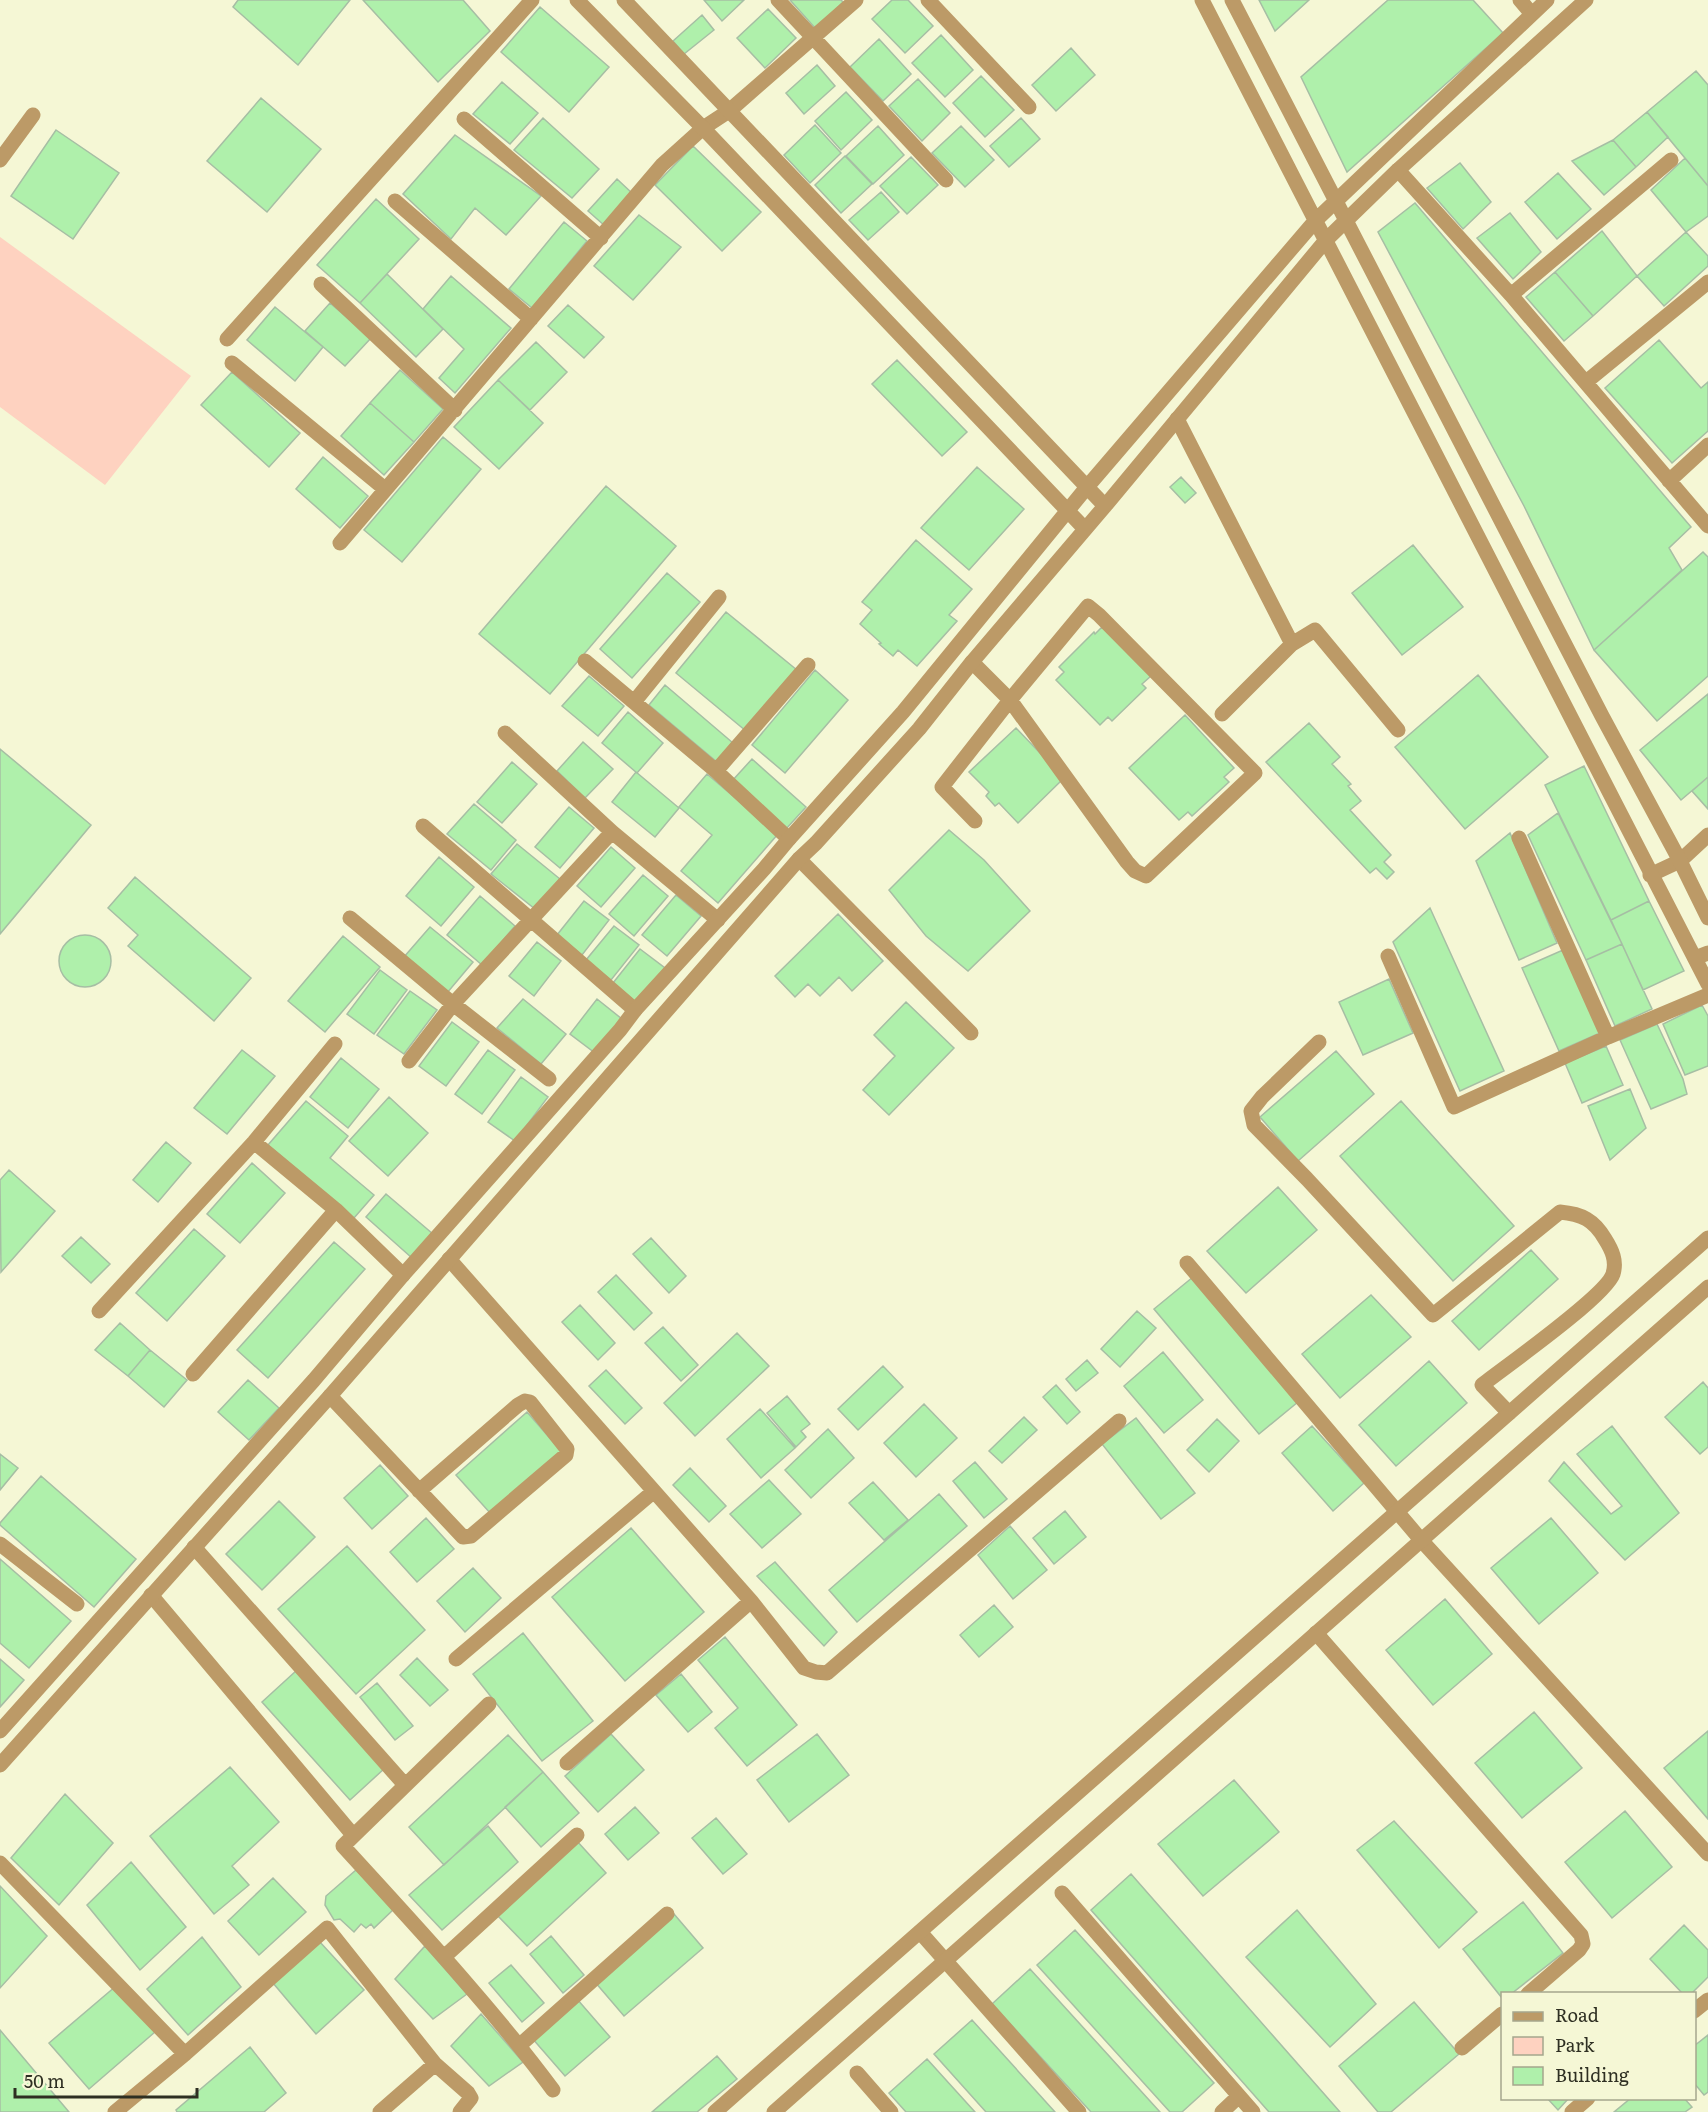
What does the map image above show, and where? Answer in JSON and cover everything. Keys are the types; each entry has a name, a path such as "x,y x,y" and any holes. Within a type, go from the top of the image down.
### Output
{"street":[{"path":"227,339 532,0"},
{"path":"577,0 703,128 1085,530"},
{"path":"624,0 1105,506"},
{"path":"778,0 946,180"},
{"path":"340,543 662,165 703,128 729,111 856,0"},
{"path":"928,0 1029,107"},
{"path":"1202,0 1650,875 1701,956 1708,984"},
{"path":"1232,0 1708,918"},
{"path":"1520,0 1531,14"},
{"path":"0,1731 314,1380 635,1010 903,712 1087,487 1316,220 1547,0"},
{"path":"0,1765 330,1396 799,859 919,729 972,662 1326,240 1398,170 1587,0"},
{"path":"0,160 33,115"},
{"path":"464,119 601,238"},
{"path":"1511,295 1671,160"},
{"path":"1398,170 1511,295 1708,526"},
{"path":"395,201 531,319"},
{"path":"1586,382 1708,282"},
{"path":"321,284 455,410"},
{"path":"232,363 385,489"},
{"path":"1177,419 1292,644"},
{"path":"1669,481 1708,445"},
{"path":"634,702 718,597"},
{"path":"972,662 1010,700 1127,862 1135,871 1146,876 1255,772 1088,606 1010,700 942,787 975,821"},
{"path":"1222,714 1292,644 1314,630 1398,730"},
{"path":"585,661 716,771 789,839"},
{"path":"716,771 808,665"},
{"path":"505,733 612,832 718,920"},
{"path":"423,826 635,1010"},
{"path":"409,1061 453,1004 612,832"},
{"path":"1650,875 1680,861 1708,835"},
{"path":"1519,838 1608,1037"},
{"path":"799,859 970,1033"},
{"path":"350,918 453,1004 549,1079"},
{"path":"1388,956 1454,1107 1608,1037 1708,995"},
{"path":"1318,1042 1262,1097 1251,1111 1254,1125 1433,1314 1560,1212 1578,1214 1599,1230 1614,1253 1613,1275 1598,1295 1482,1385 1509,1413"},
{"path":"99,1311 254,1142 335,1044"},
{"path":"254,1142 336,1210 403,1275"},
{"path":"193,1374 336,1210"},
{"path":"715,2112 1708,1238"},
{"path":"449,1259 752,1602 804,1668 816,1672 827,1673 1119,1421"},
{"path":"1187,1263 1396,1512 1708,1854"},
{"path":"774,2112 1708,1287"},
{"path":"330,1396 419,1491 463,1537 468,1538 566,1455 567,1449 530,1402 525,1401 518,1404 419,1491"},
{"path":"456,1659 653,1492"},
{"path":"0,1544 77,1604"},
{"path":"194,1547 405,1785"},
{"path":"151,1595 353,1835"},
{"path":"567,1763 752,1602"},
{"path":"1316,1633 1581,1935 1583,1944 1580,1950 1530,1992"},
{"path":"489,1704 343,1846 444,1957 520,2046 553,2090"},
{"path":"444,1957 577,1835"},
{"path":"0,1863 185,2054"},
{"path":"1062,1893 1253,2112"},
{"path":"520,2046 667,1914"},
{"path":"115,2112 185,2054 327,1928 435,2064 468,2093 471,2098 460,2112"},
{"path":"920,1932 1079,2112"},
{"path":"1696,2010 1708,2000"},
{"path":"1462,2048 1501,2016"},
{"path":"380,2112 435,2064"},
{"path":"857,2073 891,2112"},
{"path":"1222,2112 1239,2096"},
{"path":"1572,2112 1586,2100"}],"green space":[{"path":"0,237 191,376 105,485 0,407"}],"building":[{"path":"238,0 350,0 298,65 233,7"},
{"path":"363,0 463,0 490,31 438,82"},
{"path":"704,0 744,0 722,21"},
{"path":"790,0 841,0 843,2 816,29"},
{"path":"892,0 908,0 933,26 905,53 872,19"},
{"path":"1259,0 1309,0 1275,31"},
{"path":"1388,0 1473,0 1503,33 1347,172 1301,77"},
{"path":"540,7 609,67 569,112 501,52"},
{"path":"768,9 796,38 765,68 737,38"},
{"path":"702,15 714,30 684,54 673,41"},
{"path":"941,35 973,70 945,97 912,63"},
{"path":"879,39 911,74 883,101 850,67"},
{"path":"1071,48 1095,75 1056,111 1032,85"},
{"path":"817,65 835,86 804,114 786,93"},
{"path":"1696,71 1708,85 1708,186 1647,112"},
{"path":"981,76 1014,110 985,137 953,103"},
{"path":"918,79 950,113 922,141 889,106"},
{"path":"502,82 538,113 510,144 473,114"},
{"path":"846,92 872,120 841,150 815,121"},
{"path":"261,98 321,149 267,212 207,161"},
{"path":"1647,112 1668,137 1636,167 1613,140"},
{"path":"543,118 599,169 572,198 514,150"},
{"path":"1021,118 1040,139 1009,167 990,146"},
{"path":"815,125 841,153 810,183 784,155"},
{"path":"878,126 904,155 873,184 846,156"},
{"path":"961,126 994,160 965,187 932,153"},
{"path":"56,130 119,173 73,239 11,196"},
{"path":"455,135 541,196 506,235 475,208 451,239 403,194"},
{"path":"1613,140 1636,167 1604,195 1572,161"},
{"path":"693,146 761,212 722,251 655,185"},
{"path":"845,156 872,184 841,213 815,185"},
{"path":"911,157 938,185 907,214 880,186"},
{"path":"1685,158 1708,186 1708,216 1686,232 1651,190"},
{"path":"1460,163 1491,202 1463,229 1427,188"},
{"path":"1558,173 1591,209 1557,239 1525,202"},
{"path":"617,179 633,194 605,226 588,211"},
{"path":"881,192 899,212 868,240 849,220"},
{"path":"376,199 419,239 360,303 317,265"},
{"path":"1415,203 1691,527 1669,548 1682,570 1594,650 1524,506 1378,232"},
{"path":"1510,213 1541,252 1513,279 1477,238"},
{"path":"639,215 681,247 633,300 594,266"},
{"path":"564,222 587,241 532,308 509,289"},
{"path":"1602,231 1637,276 1593,316 1555,272"},
{"path":"1686,232 1708,256 1708,266 1664,306 1637,276"},
{"path":"1555,272 1593,316 1564,341 1526,297"},
{"path":"387,274 443,329 416,357 360,303"},
{"path":"451,276 511,328 455,393 439,378 464,349 423,309"},
{"path":"330,303 371,338 345,366 305,331"},
{"path":"568,305 604,337 584,358 548,326"},
{"path":"275,307 323,347 295,381 247,340"},
{"path":"1659,340 1701,388 1708,382 1708,431 1672,463 1605,388"},
{"path":"536,342 567,372 530,410 498,380"},
{"path":"897,360 967,432 942,456 872,384"},
{"path":"400,370 443,409 414,442 370,403"},
{"path":"232,372 300,433 269,467 201,405"},
{"path":"498,380 543,423 499,469 454,427"},
{"path":"370,403 414,442 384,475 341,436"},
{"path":"443,437 481,469 402,562 364,530"},
{"path":"323,457 368,496 340,528 296,489"},
{"path":"977,467 1024,509 969,570 921,528"},
{"path":"1181,477 1196,493 1185,503 1170,487"},
{"path":"606,486 676,546 550,694 479,634"},
{"path":"916,540 972,589 949,615 957,621 917,666 898,650 893,656 860,624 872,610 862,602"},
{"path":"1413,545 1463,607 1402,655 1352,593"},
{"path":"1703,552 1708,557 1708,676 1657,721 1594,650"},
{"path":"667,573 700,602 632,678 600,649"},
{"path":"726,612 797,670 746,731 676,673"},
{"path":"1102,627 1151,676 1142,684 1146,688 1112,721 1108,717 1100,725 1056,680 1064,672 1059,667"},
{"path":"815,670 848,700 785,773 752,745"},
{"path":"1478,675 1548,757 1465,829 1395,747"},
{"path":"589,676 624,706 598,736 562,706"},
{"path":"665,685 733,743 717,762 649,705"},
{"path":"1708,694 1708,777 1681,800 1640,750"},
{"path":"628,712 663,743 637,773 602,743"},
{"path":"1185,715 1234,768 1224,777 1229,782 1192,816 1188,812 1179,820 1129,768"},
{"path":"1309,723 1340,757 1332,764 1351,784 1348,786 1361,801 1350,810 1391,855 1384,862 1394,872 1387,879 1376,868 1370,873 1266,762"},
{"path":"1016,728 1064,778 1018,823 999,803 995,806 986,796 989,792 969,772"},
{"path":"583,742 613,769 585,798 557,771"},
{"path":"0,749 91,825 0,934"},
{"path":"752,759 806,807 786,829 732,781"},
{"path":"512,762 537,784 502,823 477,802"},
{"path":"1584,766 1649,901 1611,920 1545,785"},
{"path":"636,772 679,808 655,837 612,802"},
{"path":"707,774 778,834 718,903 681,871 712,835 679,807"},
{"path":"1708,777 1708,809 1692,791"},
{"path":"474,804 516,840 491,870 447,834"},
{"path":"569,807 594,828 560,868 535,847"},
{"path":"1558,813 1622,944 1586,960 1528,835"},
{"path":"949,830 984,860 1030,911 968,971 926,936 889,890"},
{"path":"1510,833 1557,943 1519,960 1476,861"},
{"path":"517,844 560,879 535,909 491,874"},
{"path":"611,847 635,868 601,907 577,886"},
{"path":"439,857 474,887 441,926 406,896"},
{"path":"643,875 668,896 634,936 609,914"},
{"path":"135,877 251,978 214,1021 128,946 138,935 108,908"},
{"path":"676,895 701,916 667,956 642,935"},
{"path":"480,896 515,926 482,965 447,935"},
{"path":"584,901 609,920 582,955 557,935"},
{"path":"1649,901 1684,971 1643,990 1611,920"},
{"path":"1430,908 1504,1071 1460,1091 1393,942"},
{"path":"838,914 883,961 852,991 839,977 820,996 808,984 795,997 775,976"},
{"path":"614,926 639,945 611,980 586,960"},
{"path":"430,927 473,962 447,993 404,957"},
{"path":"80,935 90,935 104,942 111,961 104,980 90,987 80,987 70,983 63,976 59,966 59,956 63,946 70,939"},
{"path":"343,936 380,967 325,1032 288,1001"},
{"path":"537,942 561,961 534,996 509,976"},
{"path":"1622,944 1652,1009 1615,1026 1586,960"},
{"path":"640,949 665,968 637,1003 613,983"},
{"path":"1563,950 1600,1033 1559,1051 1522,968"},
{"path":"380,970 407,990 374,1034 347,1014"},
{"path":"1389,979 1413,1033 1363,1055 1339,1002"},
{"path":"410,991 437,1010 404,1054 377,1035"},
{"path":"523,999 566,1034 541,1064 497,1028"},
{"path":"597,999 622,1019 595,1053 570,1034"},
{"path":"906,1002 954,1048 889,1115 863,1090 895,1056 874,1035"},
{"path":"1702,1005 1708,1016 1708,1066 1685,1075 1663,1024"},
{"path":"452,1022 479,1042 446,1086 419,1066"},
{"path":"1657,1024 1683,1079 1687,1094 1651,1109 1620,1040"},
{"path":"1606,1046 1623,1085 1582,1103 1565,1063"},
{"path":"242,1050 275,1076 227,1134 194,1108"},
{"path":"488,1050 515,1070 482,1114 455,1094"},
{"path":"1336,1051 1374,1094 1298,1161 1260,1117"},
{"path":"341,1058 379,1089 348,1128 310,1097"},
{"path":"521,1077 548,1097 515,1141 488,1122"},
{"path":"1630,1089 1646,1128 1610,1160 1588,1106"},
{"path":"389,1097 428,1133 388,1176 349,1141"},
{"path":"306,1101 348,1136 330,1158 374,1195 354,1218 268,1145"},
{"path":"1401,1101 1514,1226 1453,1281 1340,1156"},
{"path":"166,1142 191,1163 158,1202 133,1180"},
{"path":"252,1163 285,1193 240,1243 207,1214"},
{"path":"9,1170 55,1211 1,1272 0,1180"},
{"path":"1278,1187 1317,1230 1246,1293 1207,1251"},
{"path":"386,1194 433,1234 412,1258 366,1217"},
{"path":"194,1229 225,1256 167,1321 136,1293"},
{"path":"81,1237 110,1264 91,1283 62,1256"},
{"path":"651,1238 686,1276 669,1293 633,1254"},
{"path":"334,1242 365,1269 268,1378 237,1350"},
{"path":"1531,1250 1558,1279 1479,1350 1452,1321"},
{"path":"616,1275 652,1313 634,1330 598,1292"},
{"path":"1193,1277 1298,1402 1259,1434 1154,1309"},
{"path":"1371,1295 1411,1337 1340,1398 1302,1354"},
{"path":"580,1305 615,1343 598,1360 562,1322"},
{"path":"1137,1311 1156,1328 1120,1367 1101,1349"},
{"path":"120,1323 150,1350 128,1376 95,1350"},
{"path":"663,1327 698,1365 681,1381 645,1343"},
{"path":"737,1333 769,1366 695,1436 664,1403"},
{"path":"150,1350 187,1380 164,1407 128,1376"},
{"path":"1163,1352 1203,1400 1164,1433 1124,1386"},
{"path":"1087,1360 1098,1373 1076,1391 1066,1379"},
{"path":"1429,1361 1467,1403 1396,1466 1359,1425"},
{"path":"883,1366 903,1387 858,1430 838,1409"},
{"path":"606,1370 642,1408 625,1424 589,1386"},
{"path":"248,1380 279,1408 249,1440 218,1412"},
{"path":"1703,1382 1708,1388 1708,1447 1700,1454 1665,1417"},
{"path":"1056,1385 1080,1412 1067,1424 1043,1397"},
{"path":"787,1396 810,1424 801,1431 806,1437 796,1447 767,1413"},
{"path":"924,1404 957,1438 916,1477 884,1443"},
{"path":"760,1409 795,1448 761,1478 727,1439"},
{"path":"527,1412 562,1452 491,1514 456,1475"},
{"path":"1024,1417 1037,1430 1002,1463 989,1451"},
{"path":"1136,1418 1195,1493 1161,1519 1102,1444"},
{"path":"1217,1419 1239,1441 1209,1472 1187,1450"},
{"path":"1312,1426 1364,1483 1333,1511 1282,1453"},
{"path":"1612,1426 1679,1513 1625,1560 1549,1481 1564,1462 1611,1514 1622,1506 1577,1454"},
{"path":"828,1429 854,1458 811,1498 785,1470"},
{"path":"0,1454 18,1468 0,1490"},
{"path":"975,1462 1007,1499 984,1518 953,1481"},
{"path":"380,1465 408,1496 372,1529 344,1498"},
{"path":"690,1468 726,1506 709,1522 673,1485"},
{"path":"41,1476 136,1559 94,1607 0,1525"},
{"path":"769,1480 801,1514 762,1548 730,1514"},
{"path":"873,1482 908,1520 884,1540 849,1503"},
{"path":"939,1494 967,1526 857,1622 829,1590"},
{"path":"279,1501 315,1537 262,1590 226,1554"},
{"path":"1065,1511 1086,1537 1054,1564 1033,1538"},
{"path":"426,1518 454,1549 417,1582 390,1552"},
{"path":"1551,1518 1598,1573 1539,1624 1491,1568"},
{"path":"1010,1526 1047,1570 1013,1599 978,1555"},
{"path":"631,1528 704,1612 625,1681 552,1597"},
{"path":"347,1546 425,1630 356,1694 278,1609"},
{"path":"0,1559 71,1621 29,1668 0,1643"},
{"path":"775,1562 837,1632 824,1646 757,1576"},
{"path":"473,1568 501,1598 465,1632 437,1601"},
{"path":"1445,1599 1492,1654 1433,1705 1386,1650"},
{"path":"994,1605 1013,1627 979,1657 960,1635"},
{"path":"523,1633 593,1721 542,1761 473,1674"},
{"path":"725,1637 797,1725 747,1766 715,1728 738,1708 698,1660"},
{"path":"417,1658 448,1690 430,1706 400,1675"},
{"path":"0,1659 24,1680 0,1707"},
{"path":"297,1670 385,1768 350,1800 262,1702"},
{"path":"681,1674 712,1712 688,1732 656,1695"},
{"path":"377,1683 413,1726 395,1740 360,1697"},
{"path":"1534,1712 1582,1768 1522,1818 1475,1763"},
{"path":"1708,1731 1708,1819 1664,1768"},
{"path":"611,1734 644,1770 598,1812 565,1776"},
{"path":"817,1734 849,1775 789,1822 757,1780"},
{"path":"508,1735 543,1772 444,1865 409,1827"},
{"path":"230,1767 279,1822 232,1866 249,1885 214,1914 150,1836"},
{"path":"543,1772 579,1813 541,1847 505,1807"},
{"path":"1234,1780 1279,1832 1203,1896 1158,1844"},
{"path":"65,1794 113,1843 59,1905 11,1858"},
{"path":"635,1807 659,1833 628,1860 605,1834"},
{"path":"1625,1811 1672,1867 1612,1918 1565,1862"},
{"path":"716,1818 747,1854 723,1874 692,1838"},
{"path":"1394,1821 1477,1912 1439,1948 1357,1850"},
{"path":"488,1826 518,1862 442,1930 409,1895"},
{"path":"576,1840 606,1873 527,1946 496,1914"},
{"path":"131,1862 186,1927 140,1970 87,1905"},
{"path":"356,1870 395,1908 374,1928 371,1924 366,1928 361,1924 354,1932 340,1919 334,1920 325,1905 326,1896"},
{"path":"1131,1874 1340,2112 1269,2112 1091,1910"},
{"path":"273,1878 306,1912 259,1955 228,1921"},
{"path":"0,1886 47,1936 0,1988"},
{"path":"1523,1902 1563,1953 1514,1992 1501,1992 1501,1997 1463,1949"},
{"path":"1297,1910 1376,2004 1330,2047 1246,1957"},
{"path":"674,1914 703,1948 624,2016 595,1982"},
{"path":"1684,1925 1708,1950 1708,1977 1693,1992 1681,1992 1650,1959"},
{"path":"1075,1930 1214,2083 1182,2112 1170,2112 1037,1965"},
{"path":"551,1936 584,1975 563,1993 530,1954"},
{"path":"202,1937 241,1987 188,2035 147,1989"},
{"path":"319,1941 364,1990 316,2034 273,1983"},
{"path":"425,1946 467,1994 433,2019 395,1979"},
{"path":"511,1965 544,2003 522,2022 489,1983"},
{"path":"1030,1969 1160,2112 1091,2112 992,2004"},
{"path":"116,1986 155,2032 89,2089 49,2043"},
{"path":"577,1999 610,2037 565,2076 532,2038"},
{"path":"1414,2002 1459,2054 1391,2112 1378,2112 1339,2066"},
{"path":"481,2014 523,2062 489,2086 451,2046"},
{"path":"972,2020 1055,2112 986,2112 934,2054"},
{"path":"0,2030 69,2112 0,2112"},
{"path":"1708,2035 1708,2092 1704,2095 1696,2085 1696,2044"},
{"path":"250,2047 286,2093 264,2112 177,2112 176,2110"},
{"path":"717,2056 737,2079 697,2112 652,2112"},
{"path":"927,2059 975,2112 906,2112 889,2093"},
{"path":"1549,2100 1567,2100 1558,2110"},
{"path":"1629,2100 1686,2100 1692,2107 1685,2112 1614,2112"}]}
